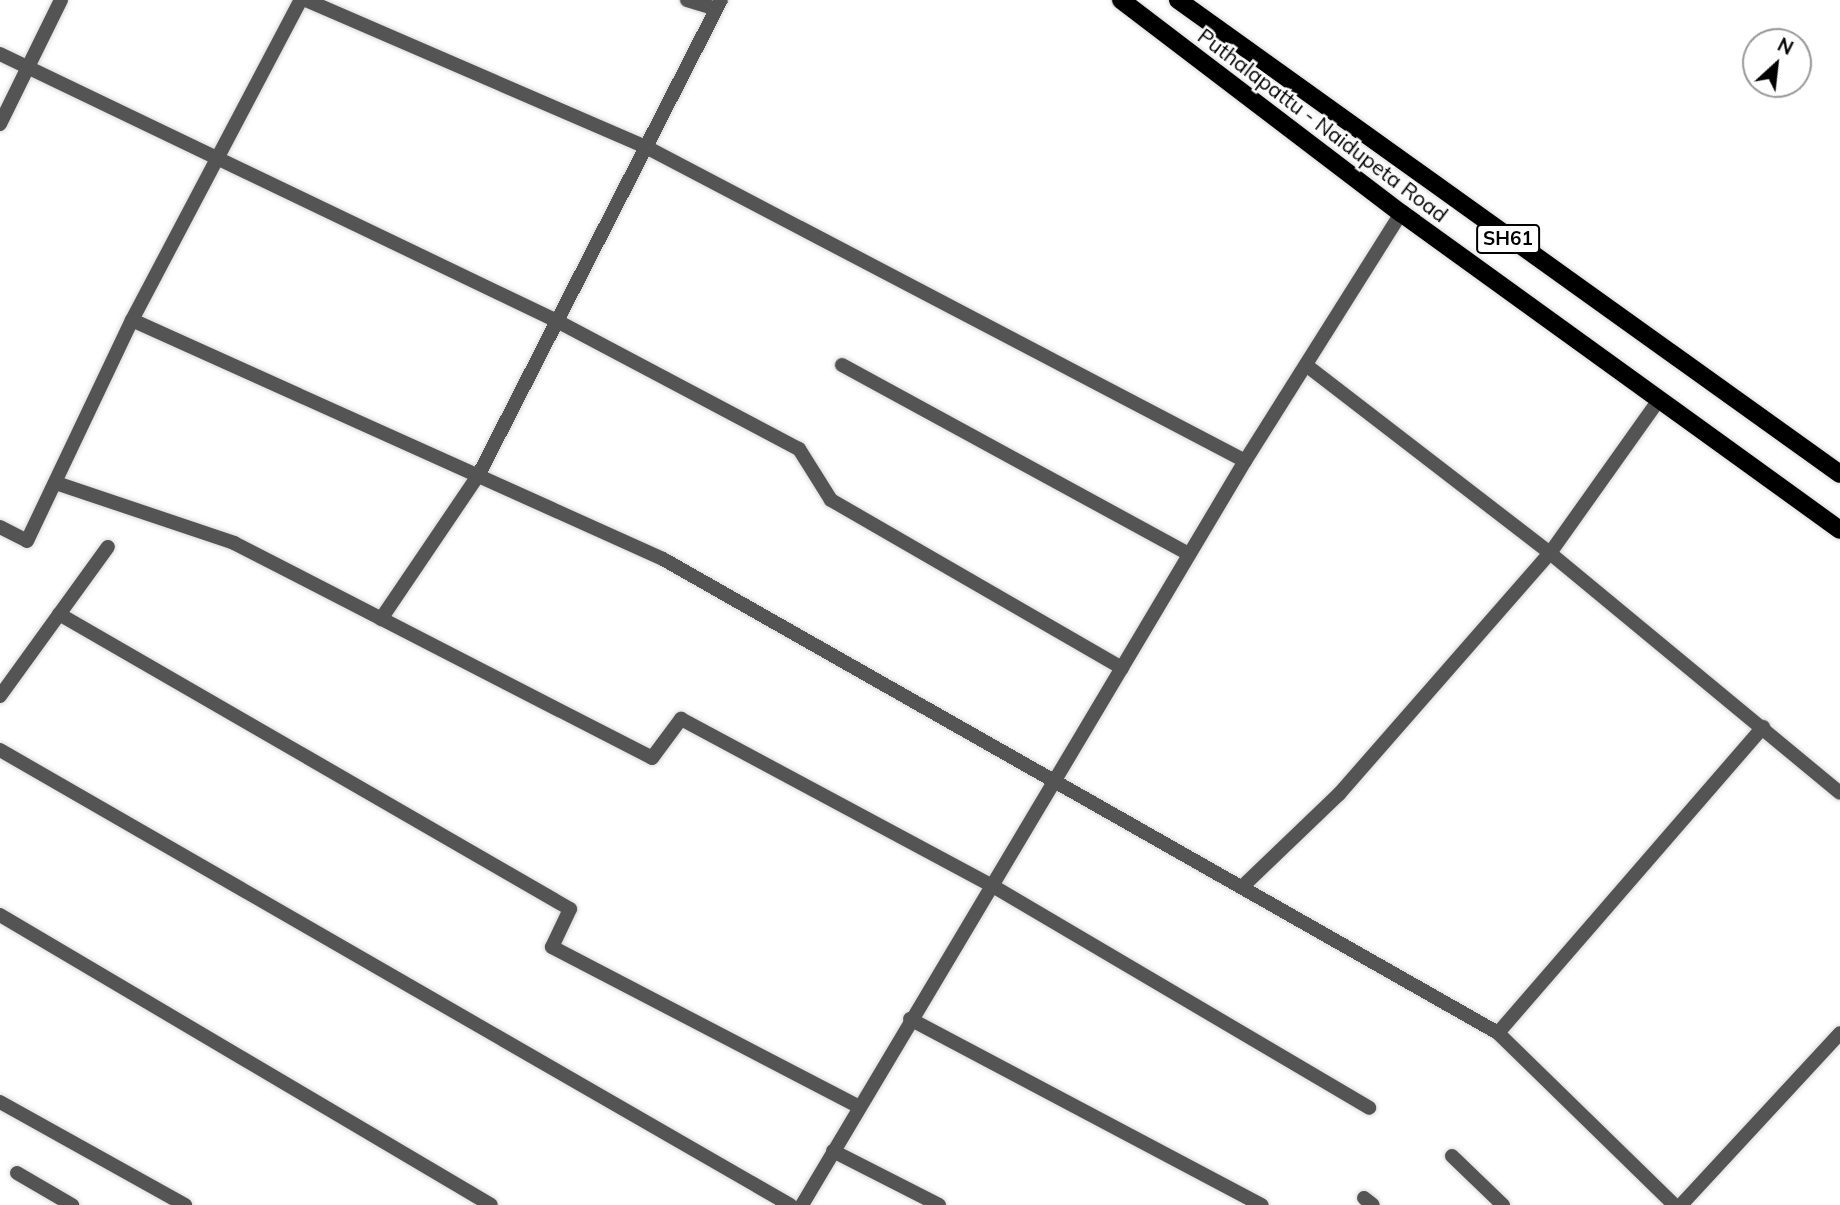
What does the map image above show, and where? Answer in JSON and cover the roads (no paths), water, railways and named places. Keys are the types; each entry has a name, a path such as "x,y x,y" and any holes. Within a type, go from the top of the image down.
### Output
{"main road":[{"name":"Puthalapattu - Naidupeta Road","path":"1121,0 1401,214 1840,530"},
{"name":"Puthalapattu - Naidupeta Road","path":"1178,0 1840,474"}],"street":[{"path":"0,124 61,0"},
{"path":"0,527 27,541 132,320 304,0 646,147 1245,461"},
{"path":"382,619 478,476 719,4 687,0"},
{"path":"0,54 219,156 557,321 799,449 831,500 1122,668"},
{"path":"802,1205 858,1106 1245,461 1401,214"},
{"path":"132,320 663,559 1055,778 1498,1032 1674,1205"},
{"path":"842,365 1189,554"},
{"path":"1306,365 1550,553 1840,793"},
{"path":"1243,886 1339,794 1550,553 1658,401"},
{"path":"56,482 234,543 652,758 681,719 991,885 1369,1108"},
{"path":"0,696 108,547"},
{"path":"59,614 570,909 552,947 858,1106"},
{"path":"1498,1032 1763,727"},
{"path":"0,750 790,1205"},
{"path":"0,915 491,1205"},
{"path":"910,1019 1262,1205"},
{"path":"1681,1205 1840,1033"},
{"path":"0,1102 185,1205"},
{"path":"832,1151 939,1205"},
{"path":"1452,1156 1503,1205"},
{"path":"17,1173 72,1205"}]}
